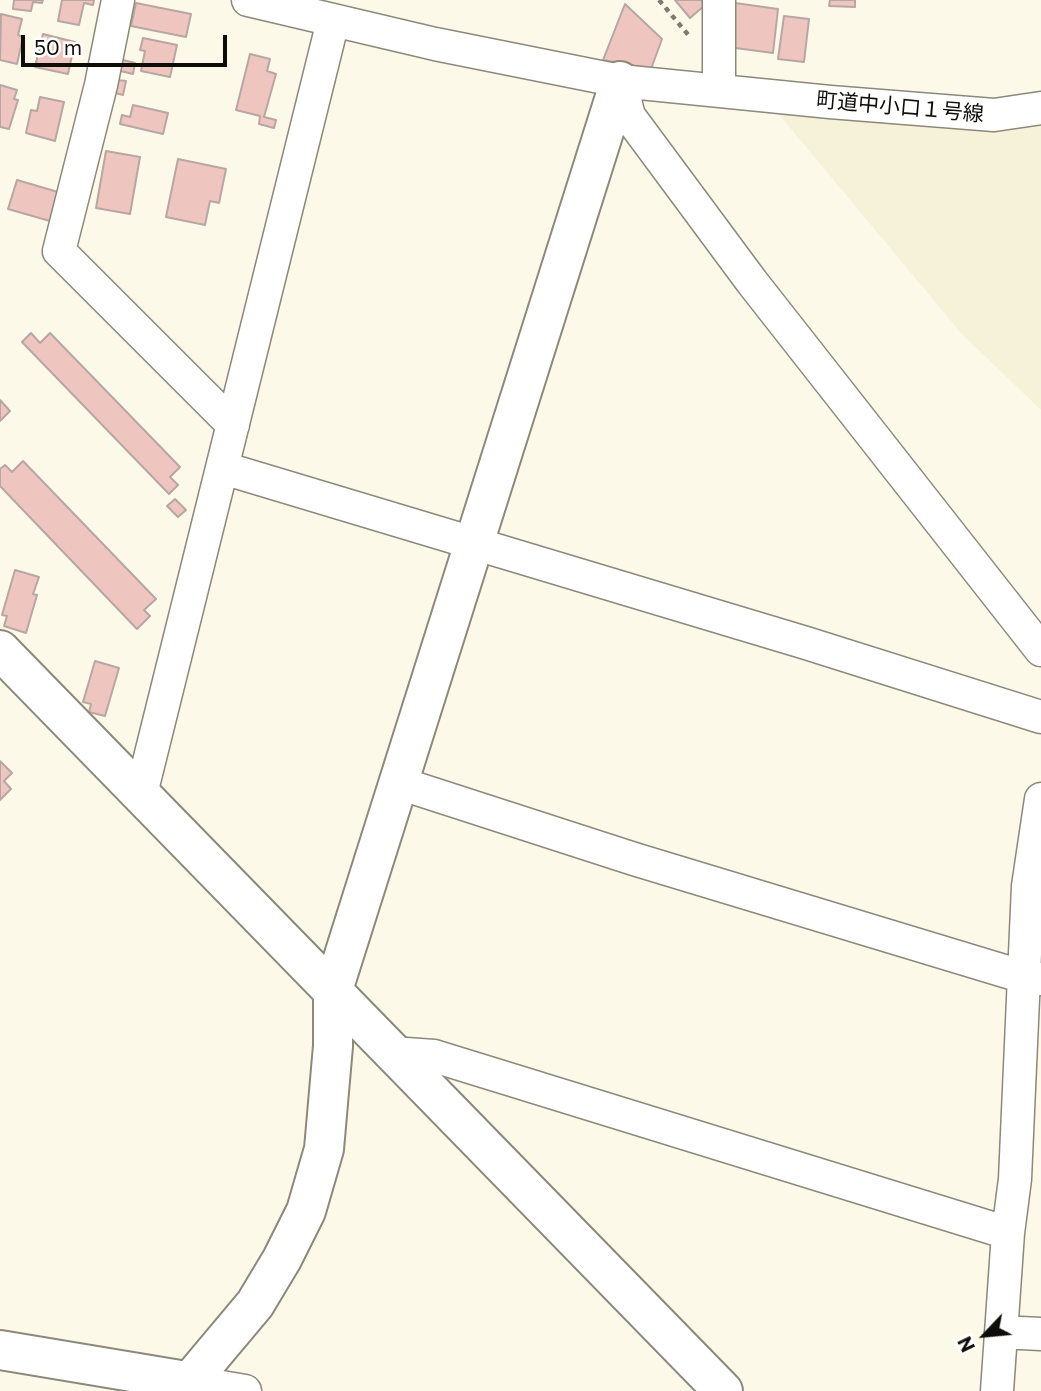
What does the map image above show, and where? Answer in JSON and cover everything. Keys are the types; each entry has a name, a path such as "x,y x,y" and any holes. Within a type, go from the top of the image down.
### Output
{"street":[{"path":"118,0 101,85 59,250 233,425"},
{"name":"町道中小口１号線","path":"248,0 333,21 620,81 994,115 1041,107"},
{"path":"719,0 718,55 738,93"},
{"path":"141,794 333,21"},
{"path":"190,1388 255,1304 306,1211 324,1149 333,1046 333,990 620,81"},
{"path":"620,81 629,116 752,282 1041,650"},
{"path":"223,467 1041,717"},
{"path":"0,650 723,1391"},
{"path":"399,783 634,859 1032,978"},
{"path":"997,1391 1008,1233 1028,1179 1032,978 1028,886 1041,799"},
{"path":"392,1053 434,1056 1008,1233"},
{"path":"1001,1332 1041,1334"},
{"path":"0,1350 190,1388 245,1391"}],"shaded area":[{"path":"777,112 1001,130 1041,125 1041,410 961,333"}],"building":[{"path":"14,0 43,0 42,3 33,2 31,11 13,9"},
{"path":"62,0 94,0 93,5 84,3 79,25 58,21"},
{"path":"675,0 701,0 705,5 690,18"},
{"path":"830,0 855,0 855,7 829,6"},
{"path":"136,3 191,14 186,37 131,26"},
{"path":"735,3 778,9 773,53 728,47"},
{"path":"625,4 662,39 651,69 603,60"},
{"path":"1,14 22,19 18,35 23,37 17,64 0,60"},
{"path":"784,16 809,19 804,62 778,59"},
{"path":"43,34 75,42 68,74 35,67"},
{"path":"143,38 177,45 170,77 141,71 145,51 140,50"},
{"path":"250,54 270,59 267,71 276,74 264,117 276,120 274,128 259,124 260,116 236,110"},
{"path":"119,59 135,63 133,74 116,70"},
{"path":"118,80 126,81 123,95 115,93"},
{"path":"0,85 17,90 14,99 18,100 9,129 0,127"},
{"path":"40,97 64,102 55,141 26,133 31,110 37,111"},
{"path":"133,105 168,113 163,134 120,124 122,115 130,117"},
{"path":"106,151 140,157 130,214 96,208"},
{"path":"178,159 226,169 219,203 210,201 205,225 166,217"},
{"path":"17,180 58,192 50,221 8,209"},
{"path":"31,333 40,343 50,333 180,467 170,477 178,485 169,494 22,342"},
{"path":"0,400 10,411 0,421"},
{"path":"23,461 156,599 144,610 150,616 137,629 0,486 0,469 5,465 12,472"},
{"path":"175,499 186,510 178,517 167,506"},
{"path":"15,570 39,577 33,594 37,595 26,633 4,626 7,616 2,615"},
{"path":"95,661 119,668 105,716 89,712 91,704 83,702"},
{"path":"0,761 12,773 4,781 11,789 0,800"}]}
